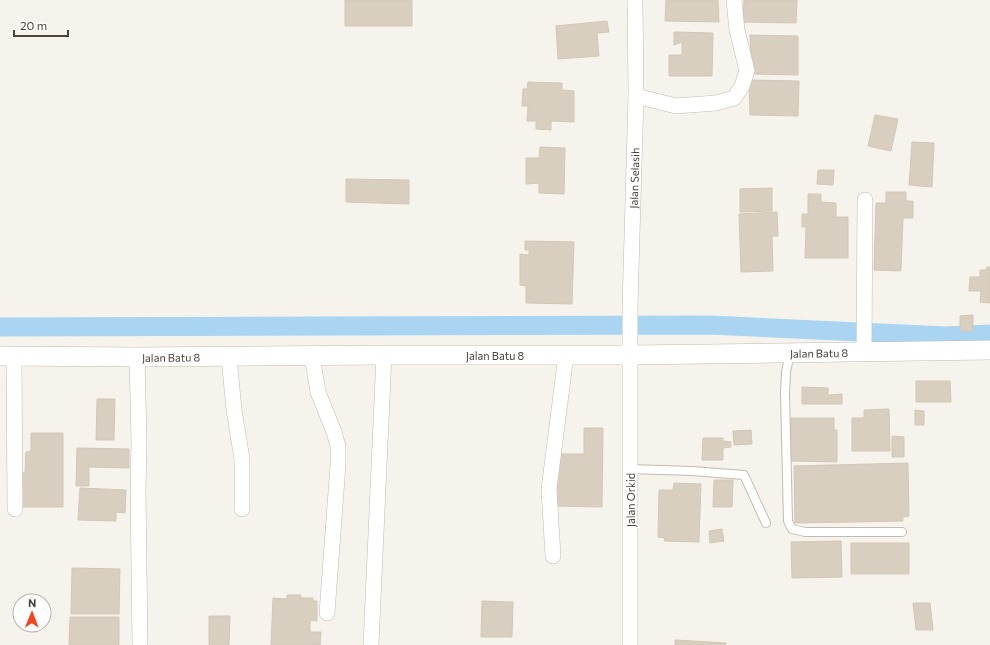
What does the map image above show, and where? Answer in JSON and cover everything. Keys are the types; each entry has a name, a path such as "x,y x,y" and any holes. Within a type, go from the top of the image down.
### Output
{"street":[{"name":"Jalan Selasih","path":"630,347 636,96 635,0"},
{"path":"636,96 676,106 716,103 734,98 742,86 747,71 736,30 734,0"},
{"path":"864,344 865,200"},
{"name":"Jalan Batu 8","path":"7,356 230,357 566,355 630,347 790,353 864,344 990,350"},
{"name":"Jalan Orkid","path":"630,347 630,645"},
{"path":"371,645 384,355"},
{"path":"553,556 549,489 551,463 566,355"},
{"path":"7,356 15,509"},
{"path":"312,356 318,392 338,446 338,465 327,613"},
{"path":"137,357 140,645"},
{"path":"230,357 234,410 242,459 242,509"}],"lane":[{"path":"790,353 786,372 785,394 788,521 792,529 805,532 902,532"},
{"path":"630,469 692,471 744,475 766,523"}],"building":[{"path":"345,0 412,0 412,26 345,26"},
{"path":"666,0 718,0 719,22 665,21"},
{"path":"744,0 797,0 796,23 743,22"},
{"path":"607,21 609,32 597,33 599,56 558,59 556,26"},
{"path":"674,32 713,33 712,76 669,76 669,55 682,55 682,42 674,45"},
{"path":"750,35 798,36 798,75 752,74"},
{"path":"749,80 799,81 798,116 750,115"},
{"path":"528,82 562,83 562,90 574,91 574,122 551,121 551,130 536,129 536,121 527,121 528,106 522,106 523,89 527,89"},
{"path":"875,115 898,119 891,151 868,146"},
{"path":"912,142 934,143 932,187 909,185"},
{"path":"540,147 565,148 564,194 539,193 539,183 526,184 526,158 539,158"},
{"path":"818,170 834,170 833,185 817,184"},
{"path":"346,179 409,180 409,204 346,202"},
{"path":"772,188 772,211 740,212 740,189"},
{"path":"886,192 906,192 906,201 913,201 913,218 903,218 901,271 874,270 876,203 886,203"},
{"path":"808,194 821,194 821,202 836,203 836,217 848,217 848,258 805,258 806,227 802,227 802,214 808,214"},
{"path":"777,212 778,236 772,236 773,271 741,272 739,214"},
{"path":"525,241 574,242 572,304 526,303 526,286 520,285 520,254 529,255 529,250 525,250"},
{"path":"987,267 990,267 990,303 980,302 981,291 969,291 970,277 980,277 980,270 986,270"},
{"path":"973,315 973,331 960,331 960,316"},
{"path":"916,381 950,381 951,402 916,402"},
{"path":"802,387 828,388 828,395 842,394 842,404 802,404"},
{"path":"97,399 115,399 114,440 96,440"},
{"path":"889,409 890,451 852,451 852,418 864,418 864,410"},
{"path":"915,410 924,411 924,425 915,425"},
{"path":"791,418 834,418 834,430 837,430 837,462 790,461"},
{"path":"584,428 603,428 602,507 555,506 556,454 584,454"},
{"path":"751,430 752,444 734,445 733,431"},
{"path":"31,433 63,433 63,507 18,507 18,473 25,473 26,452 31,451"},
{"path":"892,436 904,437 904,457 892,457"},
{"path":"703,438 723,438 723,441 731,442 731,447 723,448 723,460 702,460"},
{"path":"77,448 129,449 129,468 89,467 89,486 76,486"},
{"path":"908,463 909,516 903,517 903,521 795,523 794,466"},
{"path":"714,480 733,480 732,507 713,507"},
{"path":"674,483 701,484 699,542 664,541 665,538 658,537 659,490 673,490"},
{"path":"80,488 126,490 125,513 116,512 116,521 78,520"},
{"path":"722,529 724,541 710,543 709,531"},
{"path":"841,541 842,577 792,578 791,542"},
{"path":"851,543 909,543 909,574 851,574"},
{"path":"72,568 120,569 119,614 71,614"},
{"path":"287,595 301,595 301,598 313,598 313,601 317,601 317,621 310,620 310,632 321,632 320,645 271,645 273,598 287,599"},
{"path":"482,601 513,602 512,637 481,637"},
{"path":"913,603 930,603 933,630 916,630"},
{"path":"209,616 230,616 229,645 209,645"},
{"path":"70,617 119,617 119,645 69,645"},
{"path":"675,640 726,643 726,645 675,645"}],"waterway":[{"path":"0,327 710,325 945,336 990,334"}]}
